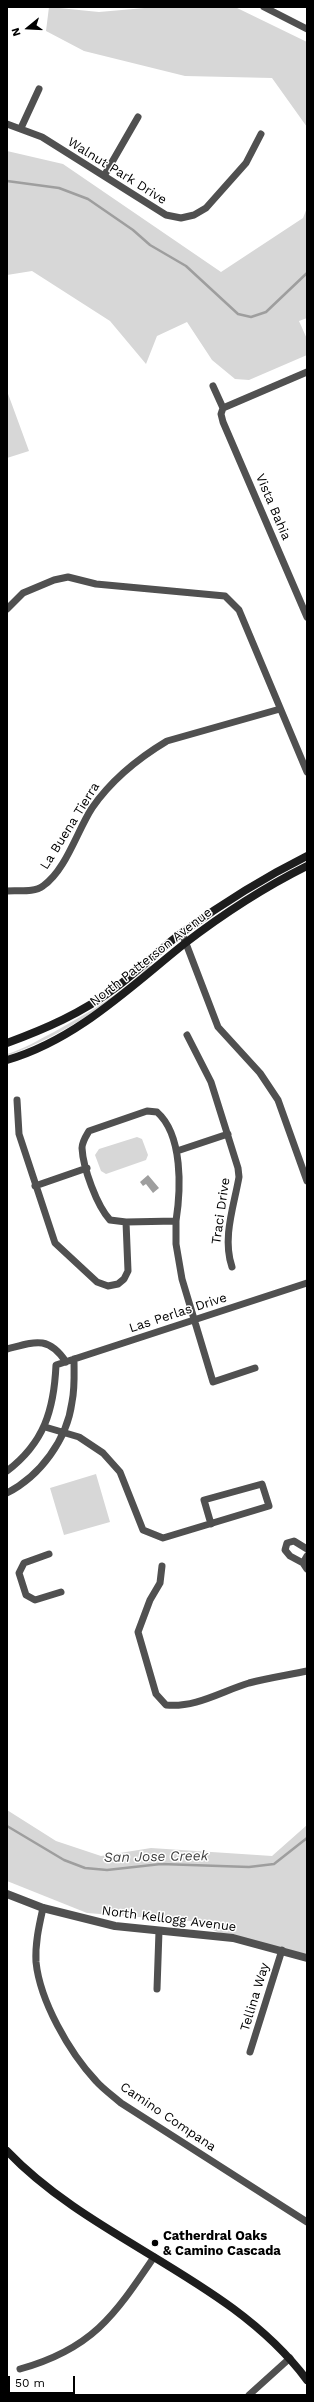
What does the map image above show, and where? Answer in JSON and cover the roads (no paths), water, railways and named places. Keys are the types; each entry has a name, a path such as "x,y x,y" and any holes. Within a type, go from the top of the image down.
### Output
{"main road":[{"name":"North Patterson Avenue","path":"7,1043 38,1032 77,1013 116,988 182,933 262,879 307,856"},
{"name":"North Patterson Avenue","path":"7,1060 54,1040 95,1015 186,943 262,889 307,866"},
{"path":"7,2151 50,2191 154,2257 242,2316 290,2358 307,2380"}],"street":[{"path":"264,7 307,29"},
{"path":"21,128 39,89"},
{"path":"104,176 138,117"},
{"name":"Walnut Park Drive","path":"7,124 21,128 42,138 166,216 181,218 194,215 206,208 246,163 261,134"},
{"path":"223,408 307,372"},
{"name":"Vista Bahia","path":"213,386 223,408 221,414 223,422 307,617"},
{"path":"7,609 23,593 54,580 68,577 96,584 225,596 239,610 307,772"},
{"name":"La Buena Tierra","path":"7,891 31,890 42,887 50,880 65,859 91,810 107,789 121,773 152,750 167,741 280,709"},
{"path":"182,933 218,1027 260,1073 278,1100 307,1182"},
{"name":"Traci Drive","path":"187,1035 211,1082 228,1134 239,1177 227,1236 228,1256 232,1267"},
{"path":"17,1100 19,1134 55,1244 97,1282 108,1286 118,1284 124,1279 128,1271 126,1222"},
{"path":"176,1221 126,1222 110,1220 102,1211 87,1168 82,1147 89,1132 147,1111 157,1112 165,1118 177,1151 180,1197 176,1221 176,1244 182,1279 193,1321 213,1382 255,1368"},
{"path":"177,1151 228,1134"},
{"path":"35,1186 87,1168"},
{"name":"Las Perlas Drive","path":"45,1427 55,1387 56,1365 307,1283"},
{"path":"7,1349 35,1342 48,1344 58,1349 66,1362"},
{"path":"7,1493 33,1476 47,1460 62,1434 72,1402 74,1359"},
{"path":"7,1471 20,1461 45,1427 62,1434 78,1437 103,1453 120,1472 143,1530 163,1538 210,1524 269,1506 262,1484 204,1500 210,1524"},
{"path":"307,1549 294,1541 287,1543 286,1550 290,1556 305,1566 307,1556"},
{"path":"49,1554 24,1563 19,1573 26,1595 35,1600 61,1592"},
{"path":"162,1566 160,1583 150,1600 138,1632 156,1694 166,1705 179,1706 196,1702 250,1683 307,1671"},
{"name":"North Kellogg Avenue","path":"7,1894 43,1908 115,1926 234,1938 307,1958"},
{"name":"Camino Compana","path":"43,1908 36,1942 36,1963 41,1981 49,2007 68,2044 96,2082 121,2103 307,2222"},
{"path":"156,1989 160,1931"},
{"name":"Tellina Way","path":"250,2052 282,1950"},
{"path":"20,2369 44,2362 89,2337 114,2314 154,2257"},
{"path":"248,2395 290,2358"}],"waterway":[{"path":"7,181 59,188 88,199 133,230 150,245 186,266 238,314 251,317 266,312 307,273"},
{"name":"San Jose Creek","path":"7,1826 64,1860 85,1868 107,1870 161,1864 249,1867 274,1864 307,1838"}],"place":[{"name":"Catherdral Oaks & Camino Cascada","path":"155,2243"}]}
